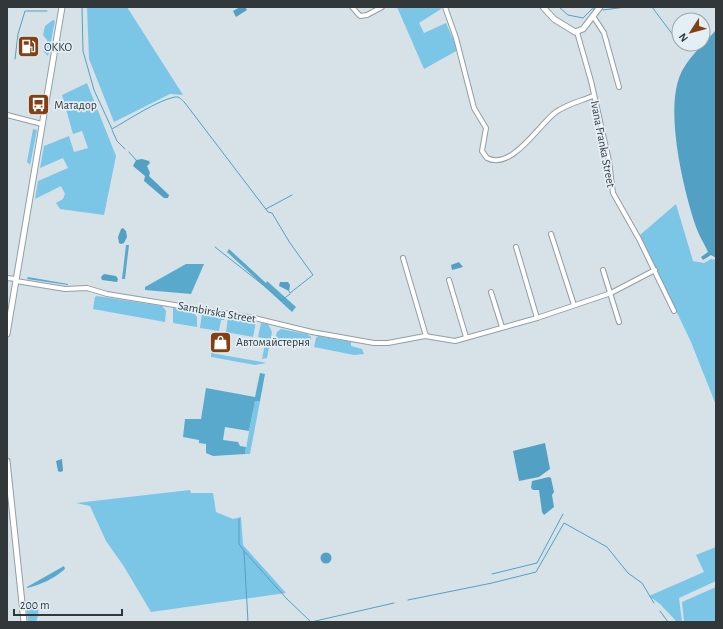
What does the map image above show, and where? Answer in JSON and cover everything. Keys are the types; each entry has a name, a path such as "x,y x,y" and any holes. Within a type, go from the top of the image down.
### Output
{"main road":[{"path":"7,334 62,7"},
{"path":"543,7 572,32 577,32 583,29 600,7"},
{"path":"7,461 24,622"}],"street":[{"path":"352,7 360,16 367,15 382,7"},
{"path":"445,7 456,38 474,108 486,128 482,151 488,159 497,161 508,156 524,145 557,112 594,96"},
{"path":"593,16 604,33 619,87"},
{"name":"Ivana Franka Street","path":"577,32 609,161 613,193 655,270 674,311"},
{"path":"7,115 42,124"},
{"path":"551,234 574,305"},
{"path":"516,246 537,318"},
{"path":"403,258 426,336"},
{"path":"604,270 619,322"},
{"name":"Sambirska Street","path":"7,278 65,289 87,288 107,294 254,318 312,332 374,343 388,343 426,336 455,341 537,318 611,293 655,270"},
{"path":"449,280 466,337"},
{"path":"491,292 502,327"}],"shaded area":[{"path":"87,7 127,7 183,95 170,94 114,122 89,59"},
{"path":"240,7 245,7 247,10 236,17 233,11"},
{"path":"397,7 441,7 441,9 419,23 424,33 446,23 458,50 424,69"},
{"path":"53,20 55,21 48,56 43,51 46,48 47,40 43,35 45,26"},
{"path":"716,30 716,258 711,255 703,260 701,257 708,252 696,228 690,209 681,171 675,131 674,111 675,93 682,71 695,52 711,52 711,35"},
{"path":"87,83 116,156 104,215 60,209 56,203 63,199 65,194 61,186 35,199 38,181 68,168 63,158 40,168 44,146 69,136 74,152 88,148 82,131 73,134 62,95"},
{"path":"33,129 37,130 30,165 27,162"},
{"path":"142,159 149,161 150,163 147,166 150,173 149,176 169,195 168,198 164,198 144,181 145,176 133,166 136,160"},
{"path":"676,204 693,261 704,263 711,259 716,260 716,405 691,342 640,235"},
{"path":"123,228 126,231 127,237 124,243 121,244 119,243 118,237 121,229"},
{"path":"126,245 129,245 125,279 122,279"},
{"path":"229,249 266,283 267,281 296,307 292,312 227,252"},
{"path":"459,262 463,267 452,270 451,265"},
{"path":"186,264 204,264 191,294 145,290 145,287"},
{"path":"104,274 116,276 118,279 117,282 102,280 101,277"},
{"path":"28,277 68,284 68,285 27,279"},
{"path":"280,282 288,282 290,285 289,291 279,286"},
{"path":"97,296 162,306 166,311 165,322 93,309 95,297"},
{"path":"173,308 193,312 197,317 197,327 173,323"},
{"path":"202,313 225,317 224,320 221,320 219,331 200,328"},
{"path":"228,317 256,322 253,337 226,332"},
{"path":"261,323 268,324 272,332 267,358 262,359 266,339 258,337"},
{"path":"281,329 307,334 311,337 311,346 275,339 277,332"},
{"path":"318,336 351,342 351,346 362,349 364,354 354,355 314,347"},
{"path":"211,353 266,363 255,365 211,357"},
{"path":"260,373 265,374 260,401 255,401 249,431 225,427 223,440 238,442 240,446 246,447 245,454 213,456 206,453 206,444 199,443 199,440 183,437 185,419 201,419 206,388 255,397"},
{"path":"255,400 260,401 250,454 245,454"},
{"path":"545,443 550,469 539,477 519,481 513,451"},
{"path":"62,459 63,471 60,472 58,471 56,461"},
{"path":"549,477 551,478 554,492 552,495 554,507 544,515 542,512 539,490 533,490 531,488 532,481"},
{"path":"190,490 191,493 213,493 216,512 233,519 241,517 243,545 286,593 151,612 123,565 106,541 90,506 76,503"},
{"path":"716,547 716,581 679,598 682,622 677,622 660,604 649,596 704,572 696,555"},
{"path":"326,552 330,554 332,558 330,562 326,564 322,562 320,558 322,554"},
{"path":"64,566 65,569 52,578 43,583 27,588 27,587"},
{"path":"716,587 716,622 684,622 682,602"},
{"path":"26,602 31,602 38,608 36,622 28,622"}],"waterway":[{"path":"82,7 83,51 94,90 112,129 160,102 175,97 182,100 268,212 272,213 290,243 313,275 290,293 289,291"},
{"path":"559,7 568,15 583,18 592,9 595,9"},
{"path":"603,10 626,7"},
{"path":"652,7 671,32"},
{"path":"15,59 18,34 25,11 47,11"},
{"path":"112,130 117,141 125,149"},
{"path":"129,152 136,160"},
{"path":"266,209 292,195"},
{"path":"215,247 282,300 290,294"},
{"path":"492,574 537,563 563,514"},
{"path":"239,519 239,544 244,551 248,622"},
{"path":"408,600 492,583 536,572 564,523 607,547 628,573 642,583 654,603"},
{"path":"244,551 286,598 311,622 394,603"},
{"path":"660,611 668,622"}],"place":[{"name":"OKKO","path":"28,47"},
{"name":"Матадор","path":"39,105"},
{"name":"Автомайстерня","path":"221,342"}]}
